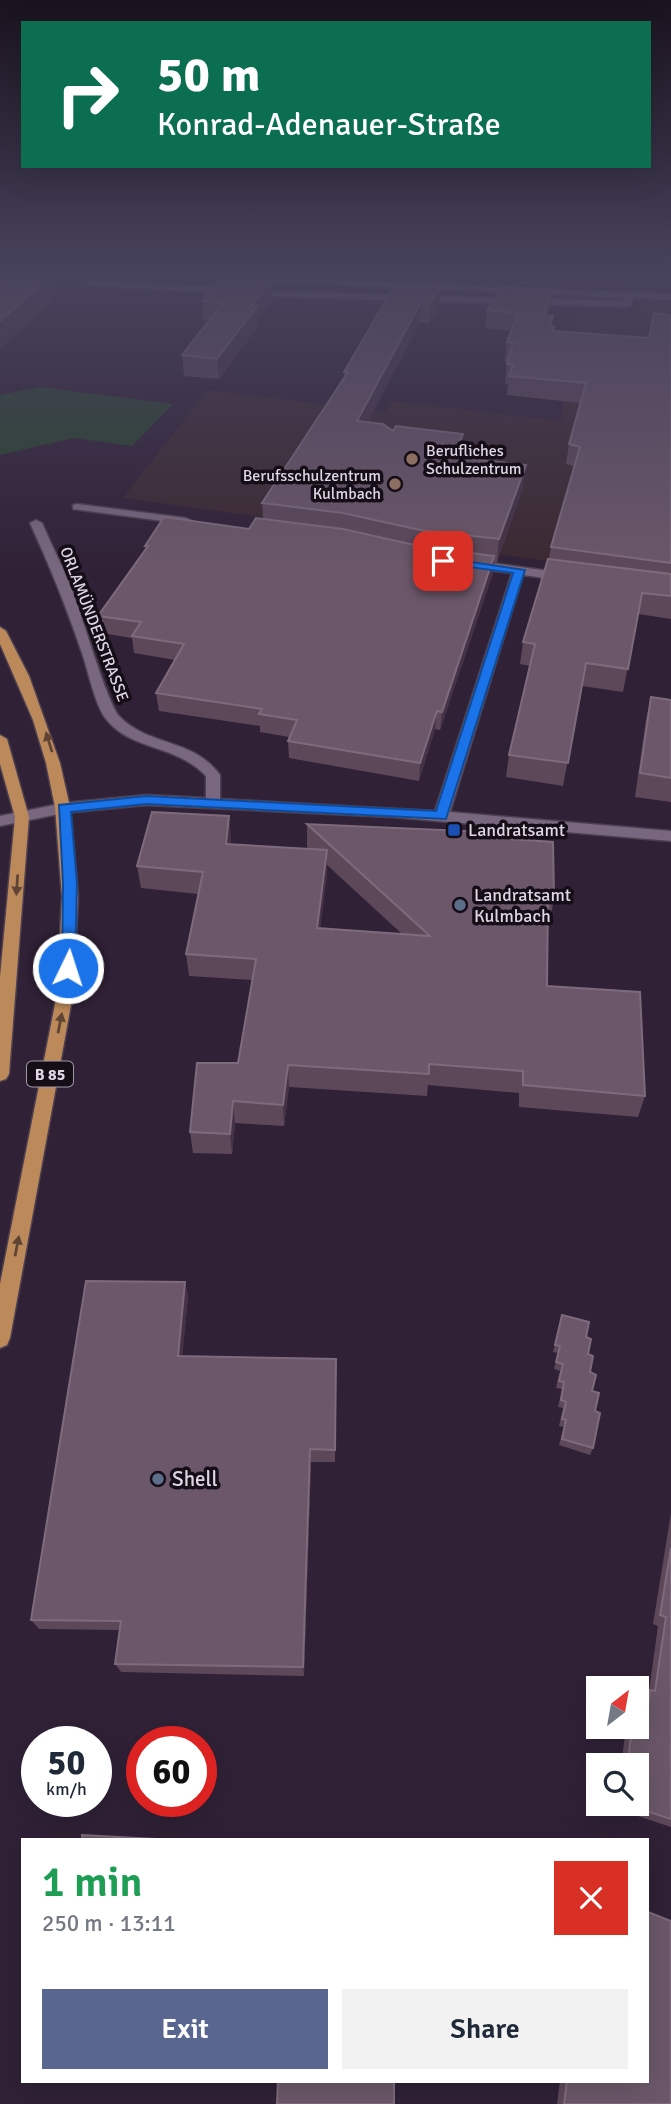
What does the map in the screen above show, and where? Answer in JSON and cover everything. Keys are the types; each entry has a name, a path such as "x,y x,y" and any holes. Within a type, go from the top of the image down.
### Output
{"main road":[{"name":"B 85","path":"0,632 22,672 50,743 64,808 70,884 70,941 65,994 0,1338"},
{"name":"B 85","path":"0,739 22,817 0,1074"}],"street":[{"path":"77,507 204,523"},
{"name":"ORLAMÜNDERSTRASSE","path":"36,523 65,587 111,716 134,737 176,748 198,759 213,775 214,803"},
{"path":"456,562 574,578"},
{"path":"441,816 519,570"},
{"path":"0,821 64,808 146,800 441,816 671,836"}],"shaded area":[{"name":"Berufliches Schulzentrum","path":"566,374 671,374 671,578 353,534 304,523 123,498 207,390 386,412 392,401 561,421"}],"green space":[{"path":"40,387 173,404 132,446 74,438 0,455 0,395"}],"building":[{"path":"347,374 382,374 357,421 383,424 393,431 396,426 463,434 453,457 526,465 499,539 420,530 343,513 262,503"},
{"path":"671,374 671,563 551,547 580,447 569,444 586,383 509,376"},
{"path":"164,517 249,529 256,518 343,529 419,546 494,556 442,712 437,711 420,763 288,741 297,720 259,714 262,709 156,693 184,644 132,636 141,622 98,616 148,546 145,546"},
{"path":"548,559 671,574 671,596 642,593 628,669 586,663 568,763 509,755 535,644 523,642"},
{"path":"651,697 671,700 671,778 640,773"},
{"path":"152,812 229,816 226,844 327,850 317,928 430,936 307,824 512,833 511,839 553,842 554,898 548,898 547,986 640,992 645,1096 523,1085 523,1071 429,1064 429,1074 288,1065 283,1105 233,1101 230,1134 190,1132 197,1063 238,1063 256,959 186,954 203,872 137,866"},
{"path":"86,1281 185,1282 178,1356 336,1359 335,1450 310,1449 303,1667 115,1664 121,1621 31,1620"},
{"path":"562,1315 589,1322 586,1337 591,1339 588,1354 593,1356 590,1372 596,1375 592,1391 599,1393 595,1411 600,1413 593,1448 562,1439 566,1420 562,1419 566,1402 561,1400 564,1382 559,1381 563,1364 556,1362 560,1346 555,1345"},
{"path":"671,1548 671,1819 649,1812 649,1753 629,1753 631,1740 649,1740 650,1690 655,1691 666,1617 660,1615"},
{"path":"82,1835 138,1838 82,1838"},
{"path":"649,1912 671,1921 671,2104 564,2104 567,2083 649,2083"},
{"path":"278,2083 394,2083 394,2104 277,2104"}],"place":[{"name":"Berufliches Schulzentrum","path":"412,459"},
{"name":"Berufsschulzentrum Kulmbach","path":"395,484"},
{"name":"Landratsamt","path":"454,830"},
{"name":"Landratsamt Kulmbach","path":"460,905"},
{"name":"Shell","path":"158,1479"}],"route":[{"path":"68,968 70,884 64,808 146,800 441,816 519,570 443,561"}]}
